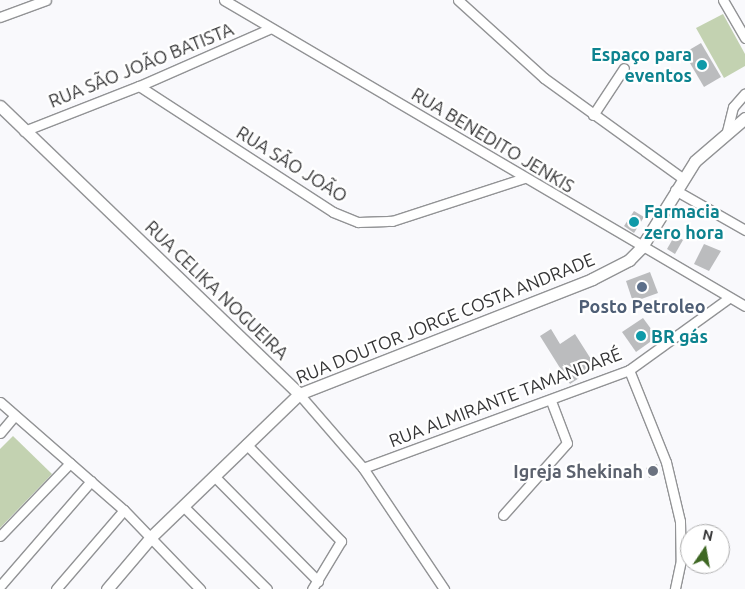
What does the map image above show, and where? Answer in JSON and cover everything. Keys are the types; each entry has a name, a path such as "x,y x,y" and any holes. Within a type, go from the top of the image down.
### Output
{"main road":[{"name":"RUA CELIKA NOGUEIRA","path":"0,106 299,394"},
{"name":"RUA DOUTOR JORGE COSTA ANDRADE","path":"107,589 152,536 299,394 592,279 629,260 641,248 682,178 705,149 745,118"}],"street":[{"path":"0,17 46,0"},
{"name":"RUA BENEDITO JENKIS","path":"224,0 269,29 641,248 745,306"},
{"path":"458,0 515,55 593,115 682,178"},
{"path":"723,0 745,38"},
{"name":"RUA SÃO JOÃO BATISTA","path":"24,131 139,86 269,29"},
{"path":"593,115 624,68"},
{"name":"RUA SÃO JOÃO","path":"139,86 333,212 358,222 392,221 524,178"},
{"path":"727,131 733,107 745,93"},
{"path":"675,190 745,230"},
{"name":"RUA ALMIRANTE TAMANDARÉ","path":"363,468 551,401 629,370 729,298"},
{"path":"629,370 648,414 676,498 682,543 675,589"},
{"name":"RUA CELIKA NOGUEIRA","path":"299,394 363,468 439,587"},
{"path":"503,515 567,443 551,401"},
{"path":"0,402 152,536 200,589"},
{"path":"0,433 15,415"},
{"path":"246,444 340,538 341,546 312,589"},
{"path":"0,536 70,463"},
{"path":"214,476 318,581"},
{"path":"0,586 91,481"},
{"path":"183,506 267,589"},
{"path":"56,589 124,510"}],"green space":[{"path":"723,14 745,54 745,66 724,78 696,28"},
{"path":"13,436 52,474 0,528 0,449"}],"building":[{"name":"Espaço para eventos","path":"701,43 721,77 704,87 684,53"},
{"name":"Farmacia zero hora","path":"634,211 644,217 634,233 624,226"},
{"path":"675,235 683,240 675,254 667,249"},
{"path":"704,244 721,251 709,271 694,264"},
{"name":"Posto Petroleo","path":"650,272 658,293 633,302 626,281"},
{"name":"BR gás","path":"643,318 657,337 636,352 622,332"},
{"path":"551,329 560,344 575,334 596,367 570,384 540,336"},
{"name":"Igreja Shekinah","path":"657,464 660,473 649,478 646,468"}],"place":[{"name":"Espaço para eventos","path":"702,65"},
{"name":"Farmacia zero hora","path":"634,222"},
{"name":"Posto Petroleo","path":"642,287"},
{"name":"BR gás","path":"641,336"},
{"name":"Igreja Shekinah","path":"653,471"}]}
